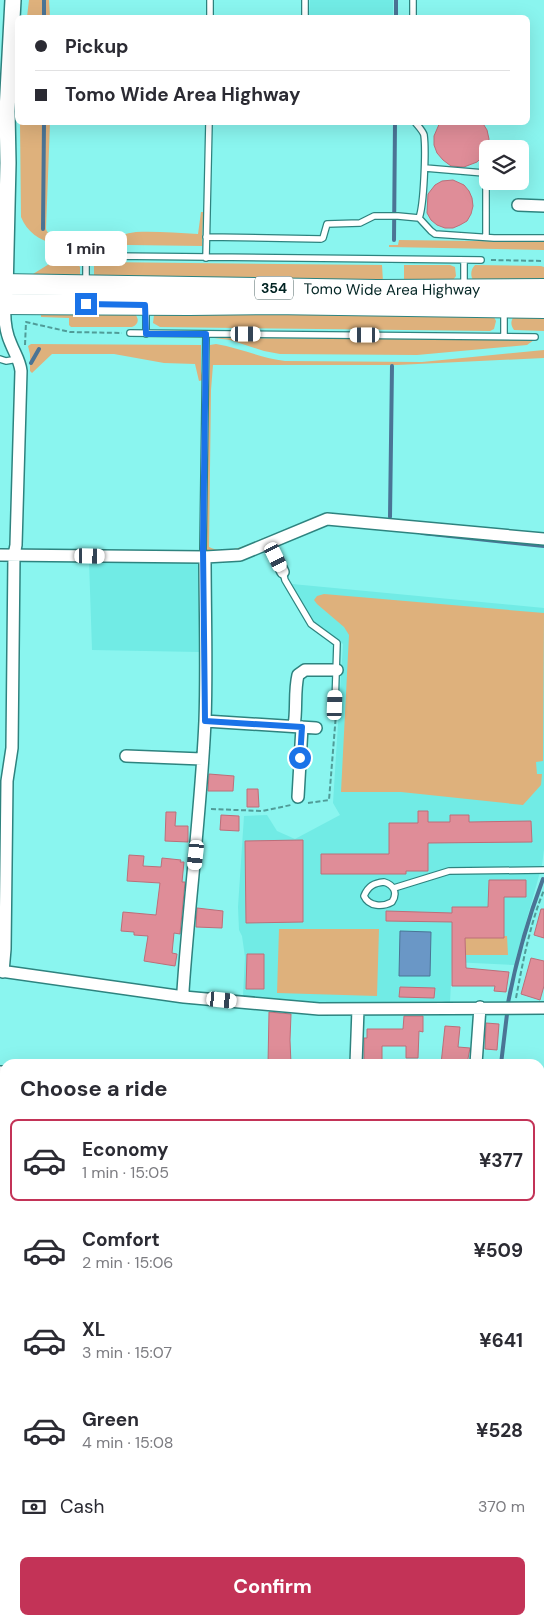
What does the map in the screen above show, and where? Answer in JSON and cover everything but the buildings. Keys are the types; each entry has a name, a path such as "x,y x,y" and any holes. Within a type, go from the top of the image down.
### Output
{"highway":[{"name":"Tomo Wide Area Highway","path":"2,294 86,286 377,290 544,289"},
{"name":"Tomo Wide Area Highway","path":"2,294 145,305 271,304 544,308"}],"street":[{"path":"13,0 7,110 8,163 3,238 2,294 5,327 21,371 16,545 14,555 12,748 7,781 4,828 5,949 1,971 184,997 319,1009 544,1008"},
{"path":"518,205 544,206"},
{"path":"0,555 204,557 240,555 327,519 544,539"},
{"path":"269,543 283,572"},
{"path":"184,997 186,938 196,855 205,721 204,557"},
{"path":"298,797 298,675 305,670 337,670"},
{"path":"205,721 316,728"},
{"path":"126,756 202,759"},
{"path":"476,1059 480,1007"},
{"path":"356,1059 358,1009"}],"lane":[{"path":"210,0 210,15"},
{"path":"305,0 305,15"},
{"path":"413,0 413,15"},
{"path":"206,258 209,125"},
{"path":"417,125 424,133 425,168 422,208 419,218"},
{"path":"425,168 484,173 486,177 486,237"},
{"path":"206,237 321,239 325,234 327,224 360,223 374,216 398,216 419,218 435,234 544,238"},
{"path":"64,256 86,258 112,256 481,260"},
{"path":"86,258 86,286"},
{"path":"464,260 464,289"},
{"path":"145,305 146,334"},
{"path":"504,308 504,336"},
{"path":"130,333 535,337"},
{"path":"204,557 206,334"},
{"path":"0,359 6,361 18,359"},
{"path":"283,572 289,587 311,624 337,643 335,705"},
{"path":"394,888 449,871 544,870"},
{"path":"384,882 394,888 395,895 389,904 372,904 364,896 373,885 384,882"}],"path":[{"path":"481,260 543,261"},
{"path":"25,348 26,322 70,332 130,333"},
{"path":"514,1008 525,954 537,908 544,890"}],"shaded area":[{"path":"29,0 49,0 50,15 27,15"},
{"path":"310,0 393,0 393,15 309,15"},
{"path":"20,125 50,125 46,229 49,234 63,240 91,241 136,232 198,234 201,212 203,212 202,246 55,244 34,235 21,217"},
{"path":"399,240 544,242 544,250 389,247 389,245 398,245"},
{"path":"54,261 76,262 80,267 80,275 32,278 33,274"},
{"path":"100,262 382,265 383,282 94,276 94,265"},
{"path":"404,265 450,265 455,267 456,276 453,280 404,282"},
{"path":"475,265 541,266 544,267 544,282 473,280 471,272"},
{"path":"41,311 133,312 138,320 132,327 71,327 69,325 69,318 41,317"},
{"path":"157,313 494,317 496,321 494,329 490,331 160,327 153,323 154,315"},
{"path":"544,315 544,331 514,330 512,320 514,316"},
{"path":"214,338 534,340 527,345 417,355 280,354 230,340"},
{"path":"31,344 201,345 203,380 199,381 195,364 164,363 114,354 52,354 32,373 30,371 28,346"},
{"path":"216,344 285,361 422,362 544,350 544,358 397,365 213,365 209,547 230,550 269,537 238,550 208,551 206,549 210,345"},
{"path":"89,561 196,561 198,565 199,652 92,650"},
{"path":"292,584 544,608 544,849 542,865 514,965 452,962 450,1003 442,1001 325,1003 243,996 245,957 242,936 239,930 238,907 244,816 267,815 277,831 295,839 340,815 333,803 343,644 314,623"},
{"path":"324,594 544,613 543,761 536,762 537,774 542,774 541,785 523,805 401,792 341,792 349,635 344,627 314,600 317,596"},
{"path":"279,929 379,929 377,996 277,993"},
{"path":"400,931 431,932 430,976 399,976"},
{"path":"504,936 507,936 508,955 465,955 465,938 504,938"}],"waterway":[{"path":"44,0 44,15"},
{"path":"396,0 396,15"},
{"path":"43,229 44,125"},
{"path":"394,240 395,125"},
{"path":"31,363 39,349"},
{"path":"390,517 392,366"},
{"path":"422,533 544,546"},
{"path":"508,1003 523,940 543,879"},
{"path":"502,1059 507,1014"}],"route":[{"path":"86,304 145,305 146,334 206,334 203,549 205,721 302,727 300,758"}]}
